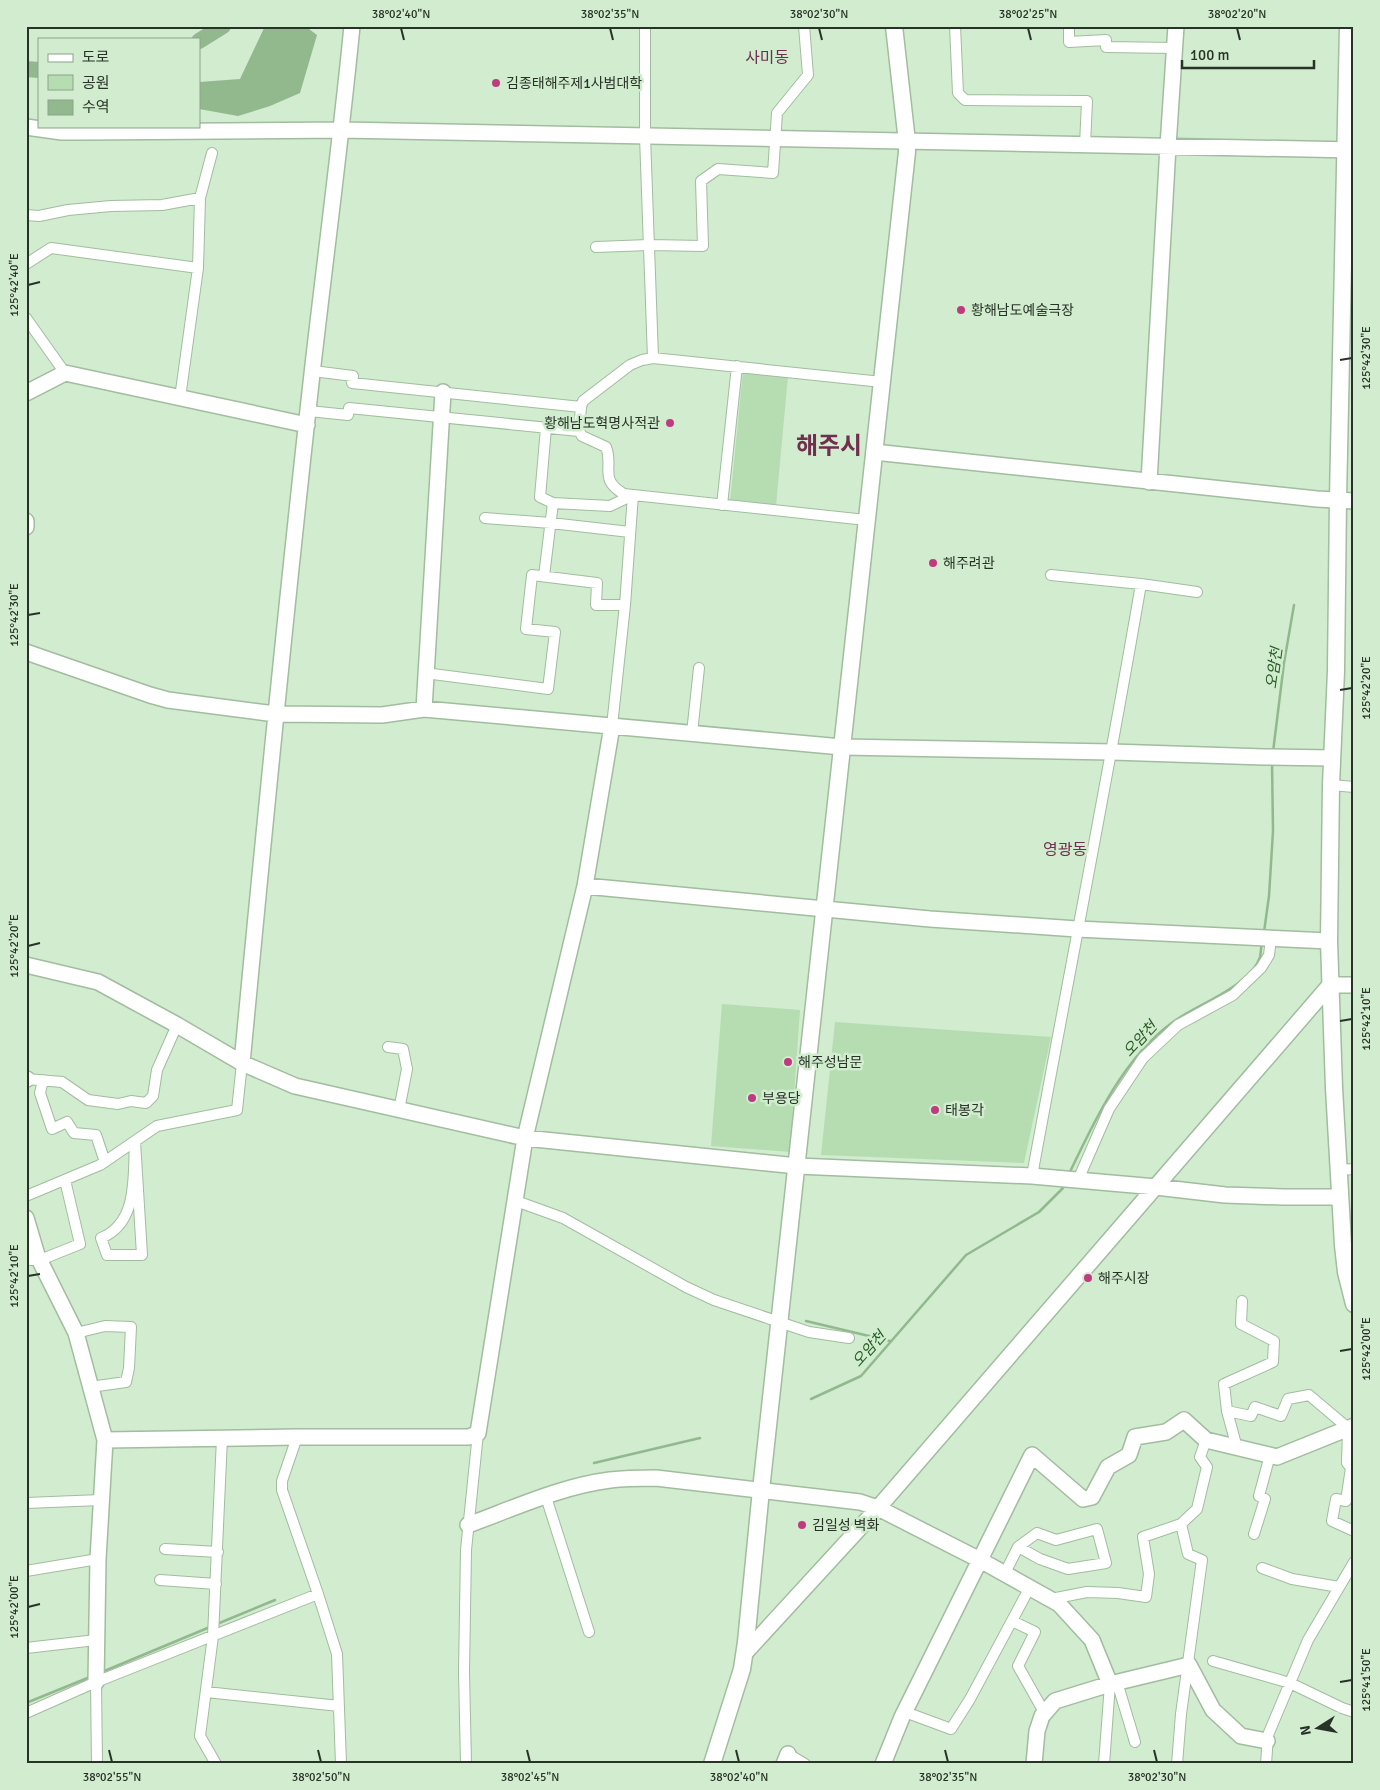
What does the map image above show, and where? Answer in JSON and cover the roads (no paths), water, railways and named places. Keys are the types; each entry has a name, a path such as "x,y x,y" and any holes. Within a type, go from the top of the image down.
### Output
{"main road":[{"path":"712,1764 742,1669 744,1654 882,382 907,142 894,26"},
{"path":"1348,26 1349,150 1346,500 1332,758 1329,941 1330,985 1346,1170 1340,1197 1346,1272 1354,1304"}],"street":[{"path":"26,1196 105,1162 157,1126 237,1110 275,714 312,371 342,130 352,26"},
{"path":"645,26 645,136 653,358"},
{"path":"596,247 702,246 701,181 718,169 773,173 777,112 808,75 804,26"},
{"path":"955,26 958,93 965,100 1087,101 1085,145"},
{"path":"1069,26 1069,42 1106,40 1106,47 1175,48"},
{"path":"1149,482 1176,26"},
{"path":"26,127 62,132 342,130 1349,150"},
{"path":"180,398 198,268 200,198 212,153"},
{"path":"26,215 39,216 68,210 111,206 162,205 200,198"},
{"path":"26,264 51,248 198,268"},
{"path":"26,318 65,373"},
{"path":"866,520 633,495 618,490 608,477 608,454 606,447 582,436 579,431 581,407 587,397 630,365 653,358 882,382"},
{"path":"722,505 736,366"},
{"path":"312,371 353,376 352,383 581,407"},
{"path":"26,393 65,373 180,398 308,418 348,415 349,408 579,431"},
{"path":"424,709 443,392"},
{"path":"546,428 540,497 554,503 610,506 633,495"},
{"path":"874,452 1149,482 1317,499 1346,500"},
{"path":"466,1764 464,1620 466,1550 478,1433 525,1138 585,886 612,726 625,606 633,495"},
{"path":"544,576 554,503"},
{"path":"485,518 630,532"},
{"path":"26,520 26,527"},
{"path":"425,672 548,689 555,632 526,629 532,575 597,583 596,605 625,606"},
{"path":"1051,575 1197,592"},
{"path":"1032,1176 1077,929 1112,752 1141,584"},
{"path":"26,652 168,700 275,714 382,715 424,709 842,747 1112,752 1264,758 1332,758"},
{"path":"692,733 699,668"},
{"path":"1331,785 1354,787"},
{"path":"585,886 930,919 1077,929 1329,941"},
{"path":"1078,1180 1108,1109 1143,1058 1178,1025 1233,995 1261,968 1269,954 1264,939"},
{"path":"26,965 98,982 177,1025 242,1064 295,1086 525,1138 797,1166 1032,1176 1156,1186 1224,1195 1340,1197"},
{"path":"744,1654 878,1508 1330,985 1354,985"},
{"path":"32,1079 62,1082 88,1100 112,1104 132,1101 146,1103 152,1096 157,1070 177,1025"},
{"path":"388,1046 403,1049 407,1068 400,1110"},
{"path":"32,1079 40,1092 52,1129 68,1122 74,1133 96,1135 105,1162"},
{"path":"135,1141 142,1255 107,1255 102,1238 111,1234 122,1223 132,1199 135,1141"},
{"path":"33,1260 80,1244 65,1180"},
{"path":"516,1202 563,1218 700,1294 722,1303 809,1332 849,1338"},
{"path":"26,1218 33,1260 76,1333 105,1440 98,1560 96,1640 97,1764"},
{"path":"1237,1448 1227,1411 1224,1384 1273,1362 1274,1341 1241,1324 1242,1302"},
{"path":"76,1333 105,1326 131,1327 129,1368 126,1382 90,1387"},
{"path":"1227,1411 1251,1416 1255,1407 1281,1416 1288,1399 1309,1395 1351,1427"},
{"path":"883,1764 905,1712 1032,1455 1083,1499 1092,1497 1108,1467 1129,1454 1135,1437 1166,1432 1184,1420 1206,1440 1277,1457 1351,1427"},
{"path":"1351,1427 1346,1463 1350,1468 1346,1501 1336,1499 1332,1521 1354,1531"},
{"path":"105,1440 297,1437 469,1438 478,1433"},
{"path":"297,1437 282,1481 282,1490 337,1654 341,1764"},
{"path":"216,1764 200,1736 213,1636 222,1438"},
{"path":"1052,1599 1087,1592 1118,1593 1146,1598 1149,1574 1143,1537 1181,1524 1197,1509 1207,1467 1200,1457 1206,1440"},
{"path":"1254,1534 1265,1499 1259,1496 1270,1455"},
{"path":"468,1525 588,1484 631,1478 656,1478 860,1502 878,1508 980,1560 1059,1604 1092,1640 1114,1683 1135,1742"},
{"path":"546,1497 589,1632"},
{"path":"26,1502 101,1500"},
{"path":"1177,1764 1181,1714 1202,1560 1188,1554 1181,1524"},
{"path":"1005,1574 1018,1547 1037,1533 1056,1540 1097,1529 1106,1563 1068,1569 1040,1559 1018,1547"},
{"path":"165,1549 218,1552"},
{"path":"26,1571 98,1560"},
{"path":"1266,1764 1268,1735 1308,1640 1354,1562"},
{"path":"1262,1568 1292,1579 1339,1587"},
{"path":"160,1580 216,1584"},
{"path":"905,1712 951,1729 970,1699 1030,1588"},
{"path":"26,1712 96,1677 213,1636 318,1594"},
{"path":"1012,1621 1036,1632 1018,1666 1044,1712"},
{"path":"26,1648 96,1640"},
{"path":"1213,1661 1290,1683 1354,1712"},
{"path":"1034,1764 1037,1730 1044,1712 1055,1701 1114,1683 1189,1665"},
{"path":"1189,1665 1213,1710 1241,1736 1268,1741"},
{"path":"1104,1764 1114,1683"},
{"path":"206,1692 339,1706"},
{"path":"786,1759 805,1764"}],"water":[{"path":"265,26 305,26 317,35 300,93 270,106 238,116 200,109 200,82 240,79"}],"waterway":[{"path":"200,40 223,26"},
{"path":"26,69 38,70"},
{"name":"오암천","path":"1273,752 1284,663 1294,605"},
{"name":"오암천","path":"1264,932 1269,896 1273,831 1272,763"},
{"name":"오암천","path":"1069,1174 1112,1091 1140,1053 1155,1036 1173,1022 1235,986 1246,977 1255,967 1260,957 1262,942"},
{"name":"오암천","path":"811,1399 861,1376 966,1255 1039,1212 1065,1184"},
{"path":"806,1321 890,1341"},
{"path":"594,1463 700,1438"},
{"path":"217,1624 275,1600"},
{"path":"102,1672 210,1627"},
{"path":"26,1703 90,1677"}],"place":[{"name":"김종태해주제1사범대학","path":"496,83"},
{"name":"황해남도예술극장","path":"961,310"},
{"name":"황해남도혁명사적관","path":"670,423"},
{"name":"해주려관","path":"933,563"},
{"name":"해주성남문","path":"788,1062"},
{"name":"부용당","path":"752,1098"},
{"name":"태봉각","path":"935,1110"},
{"name":"해주시장","path":"1088,1278"},
{"name":"김일성 벽화","path":"802,1525"}],"district":[{"name":"사미동","path":"767,58"},
{"name":"해주시","path":"829,446"},
{"name":"영광동","path":"1065,850"}]}
